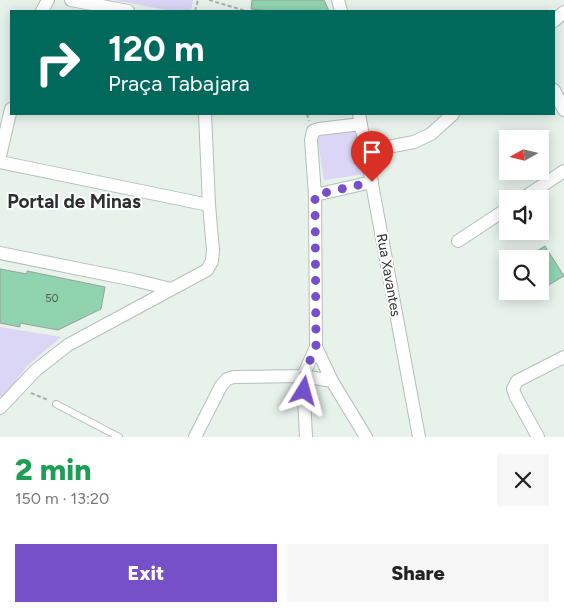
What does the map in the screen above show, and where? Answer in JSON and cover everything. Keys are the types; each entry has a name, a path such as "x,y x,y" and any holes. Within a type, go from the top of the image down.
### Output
{"street":[{"path":"71,0 123,10"},
{"path":"555,92 563,105"},
{"path":"0,156 10,113"},
{"path":"0,408 18,386 68,345 207,270 212,261 213,250 205,115"},
{"path":"367,151 414,142 431,134 452,115"},
{"path":"306,437 303,376 316,347 315,195 310,140 313,131 319,128 360,119"},
{"name":"Rua Xavantes","path":"360,119 419,437"},
{"path":"0,162 209,205"},
{"path":"536,190 564,171"},
{"path":"315,195 372,182"},
{"path":"458,241 499,214"},
{"path":"0,253 171,289"},
{"path":"134,280 141,292 138,307"},
{"path":"316,347 332,381 366,437"},
{"path":"538,437 513,388 517,381 564,357"},
{"path":"195,437 226,379 234,377 303,376 332,381"}],"lane":[{"path":"56,404 118,437"}],"path":[{"path":"209,0 243,10"},
{"path":"18,386 56,404"}],"shaded area":[{"path":"113,0 193,0 191,10 167,10"},
{"path":"359,130 365,174 324,180 317,136"},
{"path":"0,327 61,337 29,364 4,396 0,396"}],"building":[{"path":"252,0 324,0 329,10 260,10 251,9"},
{"path":"545,246 548,250 539,250"},
{"path":"549,252 564,276 549,285"},
{"path":"0,269 27,274 27,271 105,287 101,309 58,330 20,323 20,327 0,323"}],"district":[{"name":"Portal de Minas","path":"74,201"}],"route":[{"path":"304,391 303,376 316,347 315,195 372,182"}]}
